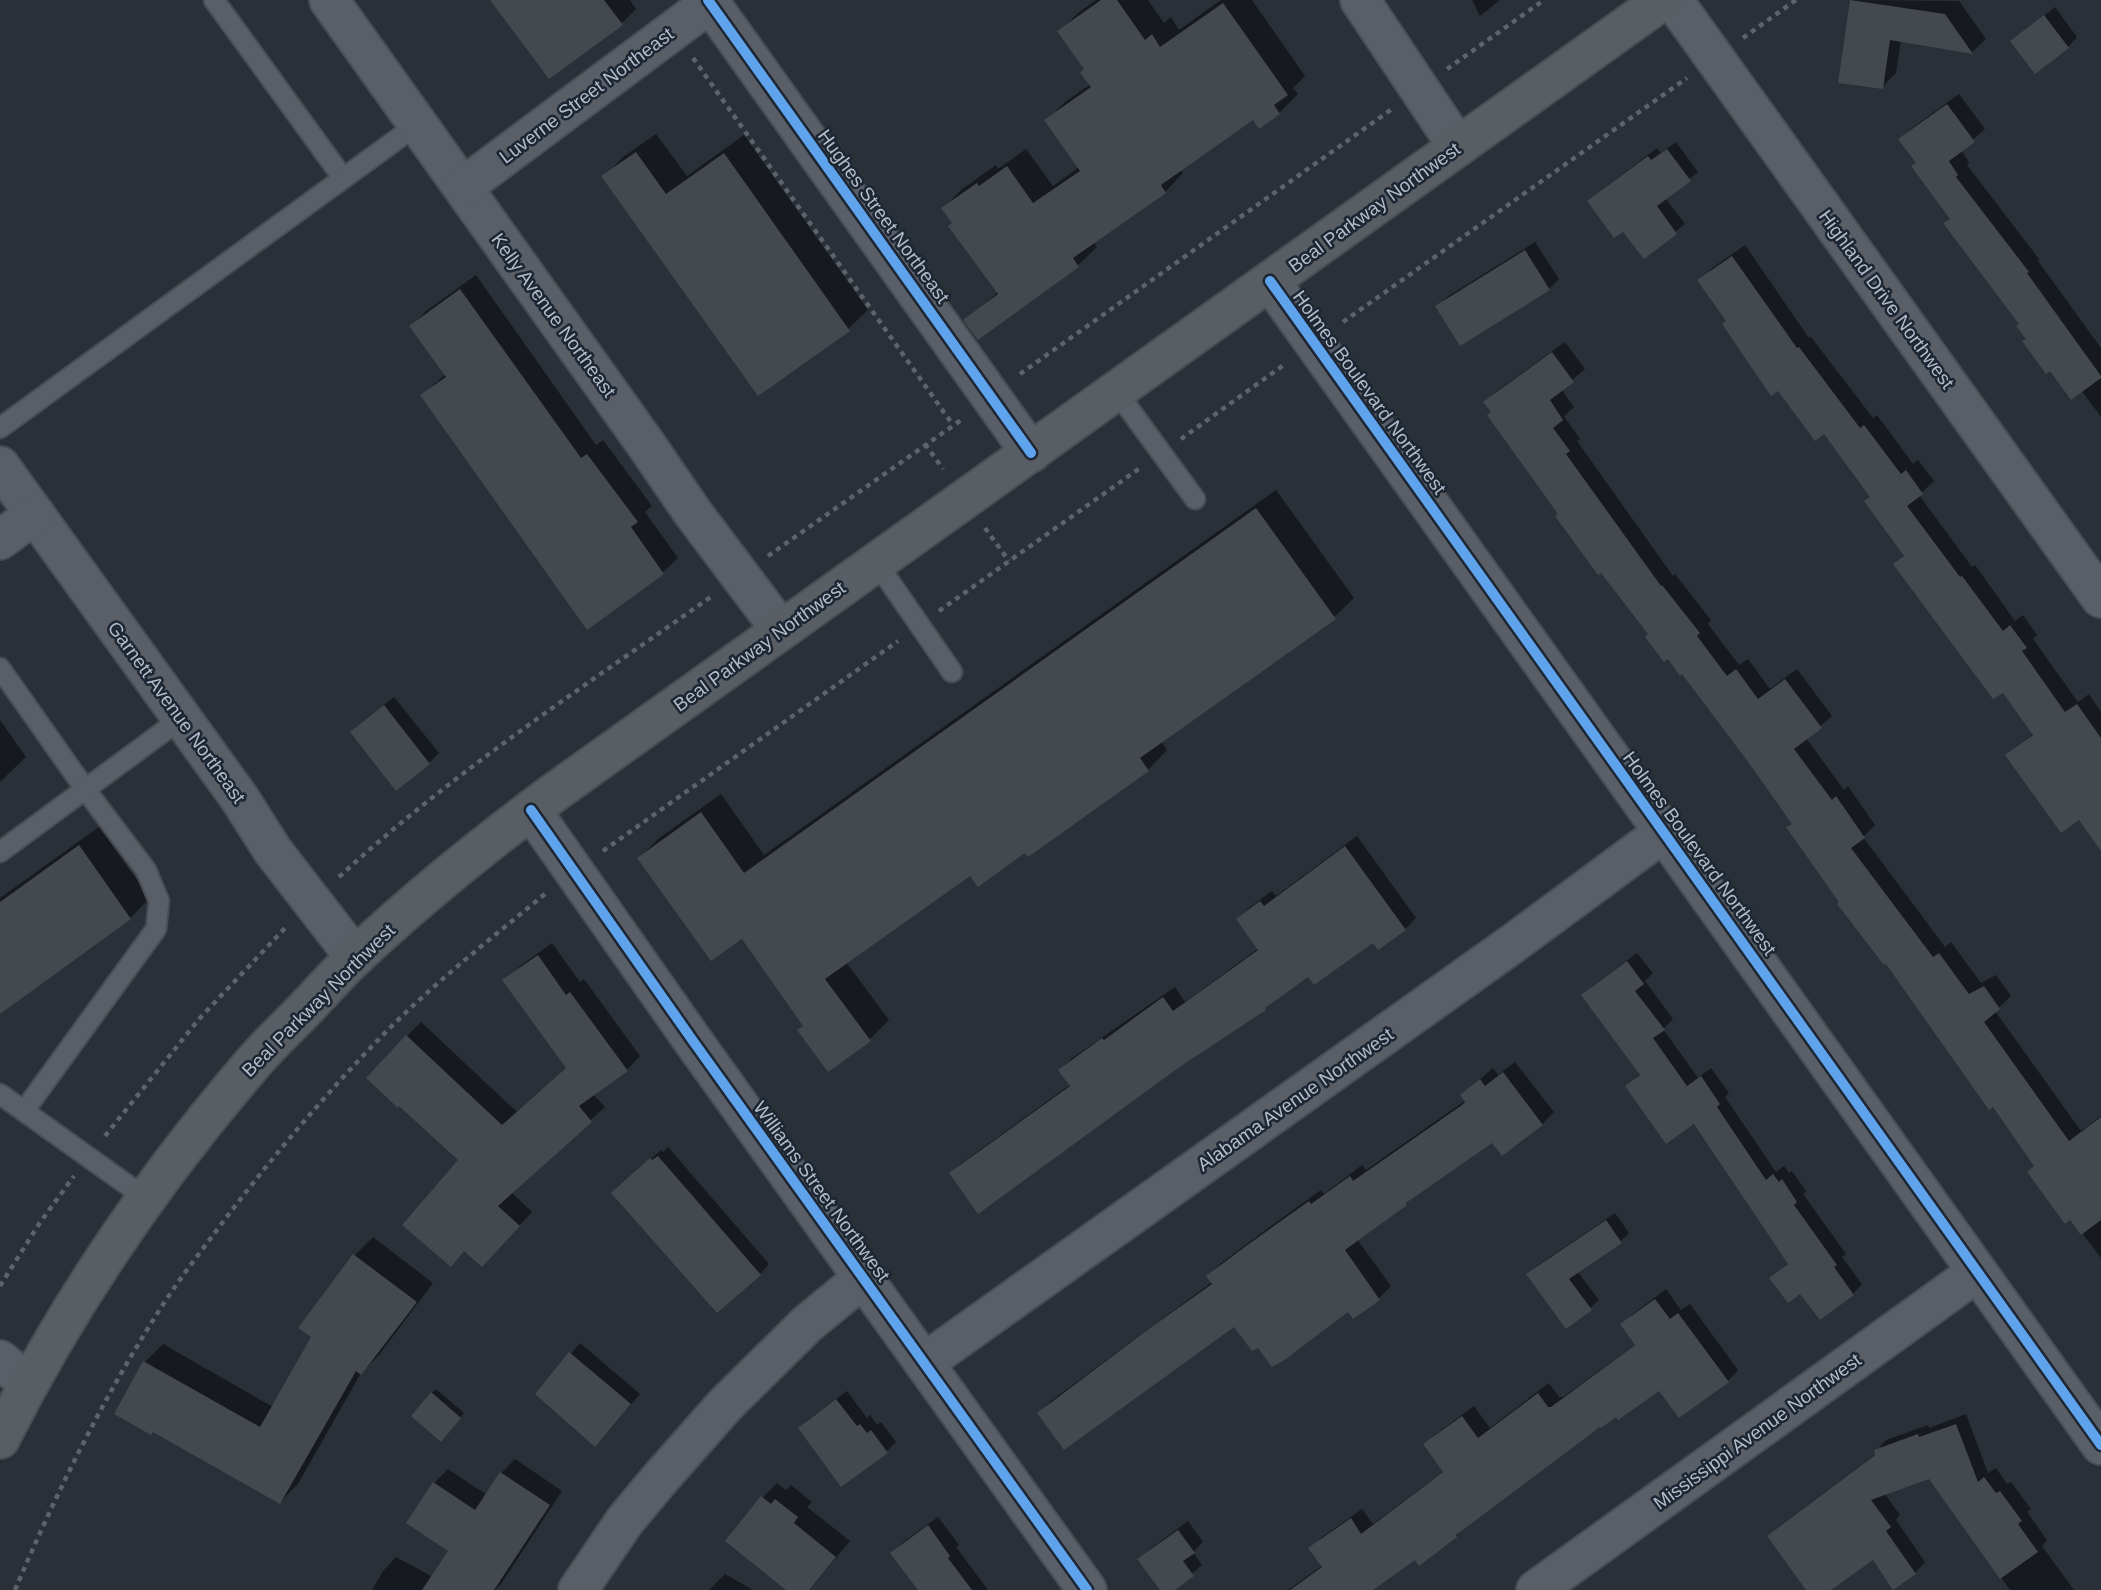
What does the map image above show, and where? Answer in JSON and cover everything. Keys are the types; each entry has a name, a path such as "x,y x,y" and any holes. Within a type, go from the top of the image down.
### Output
{"main road":[{"name":"Beal Parkway Northwest","path":"0,1439 14,1371 63,1322 104,1258 172,1164 254,1061 355,957 471,856 781,630 1663,0"}],"street":[{"name":"Kelly Avenue Northeast","path":"329,0 693,513 781,630"},
{"path":"1360,0 1458,147"},
{"name":"Highland Drive Northwest","path":"1673,0 2101,598"},
{"name":"Luverne Street Northeast","path":"463,187 709,2"},
{"name":"Hughes Street Northeast","path":"709,2 1031,453"},
{"name":"Holmes Boulevard Northwest","path":"1270,281 2101,1445"},
{"name":"Garnett Avenue Northeast","path":"0,466 240,799 272,851 355,957"},
{"path":"0,540 35,514"},
{"name":"Williams Street Northwest","path":"531,810 693,1041 1087,1590"},
{"name":"Alabama Avenue Northwest","path":"924,1363 1515,942 1664,832"},
{"name":"Mississippi Avenue Northwest","path":"1536,1590 1978,1272"},
{"path":"578,1590 624,1522 725,1405 807,1324 863,1278"}],"lane":[{"path":"214,0 343,178"},
{"path":"0,428 418,124"},
{"path":"1116,391 1195,499"},
{"path":"876,562 952,672"},
{"path":"0,668 146,870 159,901 156,929 24,1111"},
{"path":"0,852 182,718"},
{"path":"0,1094 147,1199"}],"path":[{"path":"673,30 953,425"},
{"path":"15,1590 48,1512 114,1386 164,1302 247,1190 379,1039 451,970 549,891"}],"building":[{"path":"490,0 604,0 623,25 549,79"},
{"path":"1101,0 1117,0 1145,40 1152,34 1160,47 1223,3 1288,95 1274,105 1280,114 1259,129 1253,120 1161,185 1166,193 1073,258 1079,267 978,340 963,320 998,294 948,226 952,223 941,208 1007,166 1033,203 1080,171 1044,120 1091,87 1080,73 1084,69 1057,31"},
{"path":"1850,0 1945,14 1973,54 1890,40 1883,89 1838,83"},
{"path":"2044,15 2069,48 2035,74 2010,41"},
{"path":"1947,104 1975,142 1949,161 1958,175 1956,177 2029,272 2027,273 2101,376 2071,400 2050,371 2046,374 2022,341 2026,339 2016,326 2019,324 1943,223 1950,219 1911,166 1916,163 1898,139"},
{"path":"1667,149 1691,181 1657,206 1677,234 1644,259 1623,232 1614,238 1587,201 1648,156 1651,160"},
{"path":"636,152 666,194 724,153 850,331 758,396 601,176"},
{"path":"1525,250 1550,290 1460,346 1435,306"},
{"path":"1732,256 1797,348 1799,347 1860,428 1864,425 1901,474 1906,470 1923,494 1907,506 1960,577 1962,576 2003,631 2010,625 2027,648 2022,651 2065,712 2077,704 2101,738 2101,851 2079,820 2061,833 2005,755 2033,735 2003,693 1993,699 1893,564 1904,556 1864,501 1870,497 1824,434 1815,441 1778,391 1771,396 1722,324 1726,321 1697,280"},
{"path":"460,289 581,458 587,454 638,522 631,527 664,574 587,630 420,395 446,377 409,326"},
{"path":"1552,352 1574,382 1550,400 1563,420 1553,428 1570,451 1566,454 1661,586 1700,633 1697,636 1727,676 1736,669 1758,699 1785,679 1822,728 1794,749 1832,800 1836,796 1865,838 1851,848 1933,957 1939,953 1969,994 1984,986 2000,1009 1984,1022 2069,1141 2101,1117 2101,1220 2081,1235 2070,1220 2065,1224 2027,1172 2034,1166 1993,1107 1989,1110 1886,964 1884,965 1837,904 1839,902 1786,827 1792,824 1746,759 1682,674 1680,676 1668,659 1664,662 1645,637 1648,634 1601,573 1598,575 1487,415 1491,412 1483,402"},
{"path":"1256,508 1336,619 1140,758 1149,771 1028,857 1025,853 978,887 970,876 825,979 871,1041 828,1072 797,1030 803,1026 742,939 711,961 637,858 701,812 744,873"},
{"path":"384,705 430,764 396,791 350,732"},
{"path":"79,845 131,919 0,1014 0,902"},
{"path":"1345,846 1406,930 1378,950 1373,943 1314,985 1308,977 1265,1008 1266,1010 1181,1066 978,1214 949,1173 1070,1086 1058,1070 1102,1038 1104,1040 1163,997 1173,1011 1258,950 1236,919 1260,901 1264,906"},
{"path":"538,955 566,995 570,992 628,1071 579,1106 592,1122 498,1206 520,1226 482,1267 464,1251 451,1267 402,1225 458,1160 366,1078 406,1035 502,1125 566,1068 502,980"},
{"path":"1627,961 1644,984 1635,991 1665,1030 1653,1038 1687,1086 1701,1076 1720,1104 1717,1107 1766,1180 1773,1174 1779,1182 1782,1179 1797,1202 1794,1205 1837,1265 1834,1267 1854,1295 1820,1320 1800,1294 1788,1303 1769,1278 1788,1264 1694,1124 1666,1144 1625,1086 1640,1075 1581,995"},
{"path":"1503,1072 1543,1125 1502,1156 1492,1143 1406,1203 1407,1205 1345,1250 1380,1300 1353,1319 1348,1312 1272,1367 1258,1348 1252,1351 1234,1327 1064,1450 1037,1413 1212,1284 1206,1276 1246,1246 1309,1201 1311,1204 1350,1176 1353,1181 1462,1105 1465,1102 1460,1095 1480,1079 1485,1086"},
{"path":"658,1156 761,1275 717,1313 611,1193 650,1158 652,1160"},
{"path":"1606,1220 1622,1243 1569,1279 1592,1310 1566,1329 1526,1274"},
{"path":"353,1254 417,1302 361,1375 356,1371 280,1504 153,1432 151,1435 114,1414 143,1361 260,1427 311,1337 298,1328"},
{"path":"1655,1299 1670,1319 1678,1313 1729,1382 1679,1418 1659,1391 1618,1420 1616,1417 1600,1427 1419,1566 1415,1560 1373,1590 1290,1590 1322,1567 1308,1548 1351,1518 1361,1534 1443,1472 1423,1444 1462,1416 1478,1438 1538,1393 1548,1407 1551,1407 1635,1345 1620,1324"},
{"path":"569,1352 631,1404 595,1447 535,1394"},
{"path":"431,1392 461,1418 441,1442 411,1416"},
{"path":"836,1399 857,1426 860,1424 867,1433 871,1430 888,1453 841,1487 798,1428"},
{"path":"1956,1424 1978,1482 1984,1477 1996,1493 2000,1491 2022,1521 2018,1524 2038,1552 2000,1579 1929,1479 1871,1500 1891,1527 1886,1531 1916,1574 1893,1590 1873,1560 1831,1590 1806,1590 1767,1536 1875,1455 1874,1450"},
{"path":"500,1472 550,1505 494,1590 422,1590 448,1551 406,1523 433,1482 475,1510"},
{"path":"761,1496 771,1504 775,1499 798,1517 794,1523 836,1557 809,1590 786,1590 725,1541"},
{"path":"928,1525 972,1590 918,1590 890,1553"},
{"path":"1178,1530 1195,1553 1183,1561 1194,1576 1175,1590 1160,1590 1137,1559"}],"cycle path":[{"path":"708,0 1031,453"},
{"path":"1270,281 2101,1445"},
{"path":"531,810 693,1041 1087,1590"}]}
